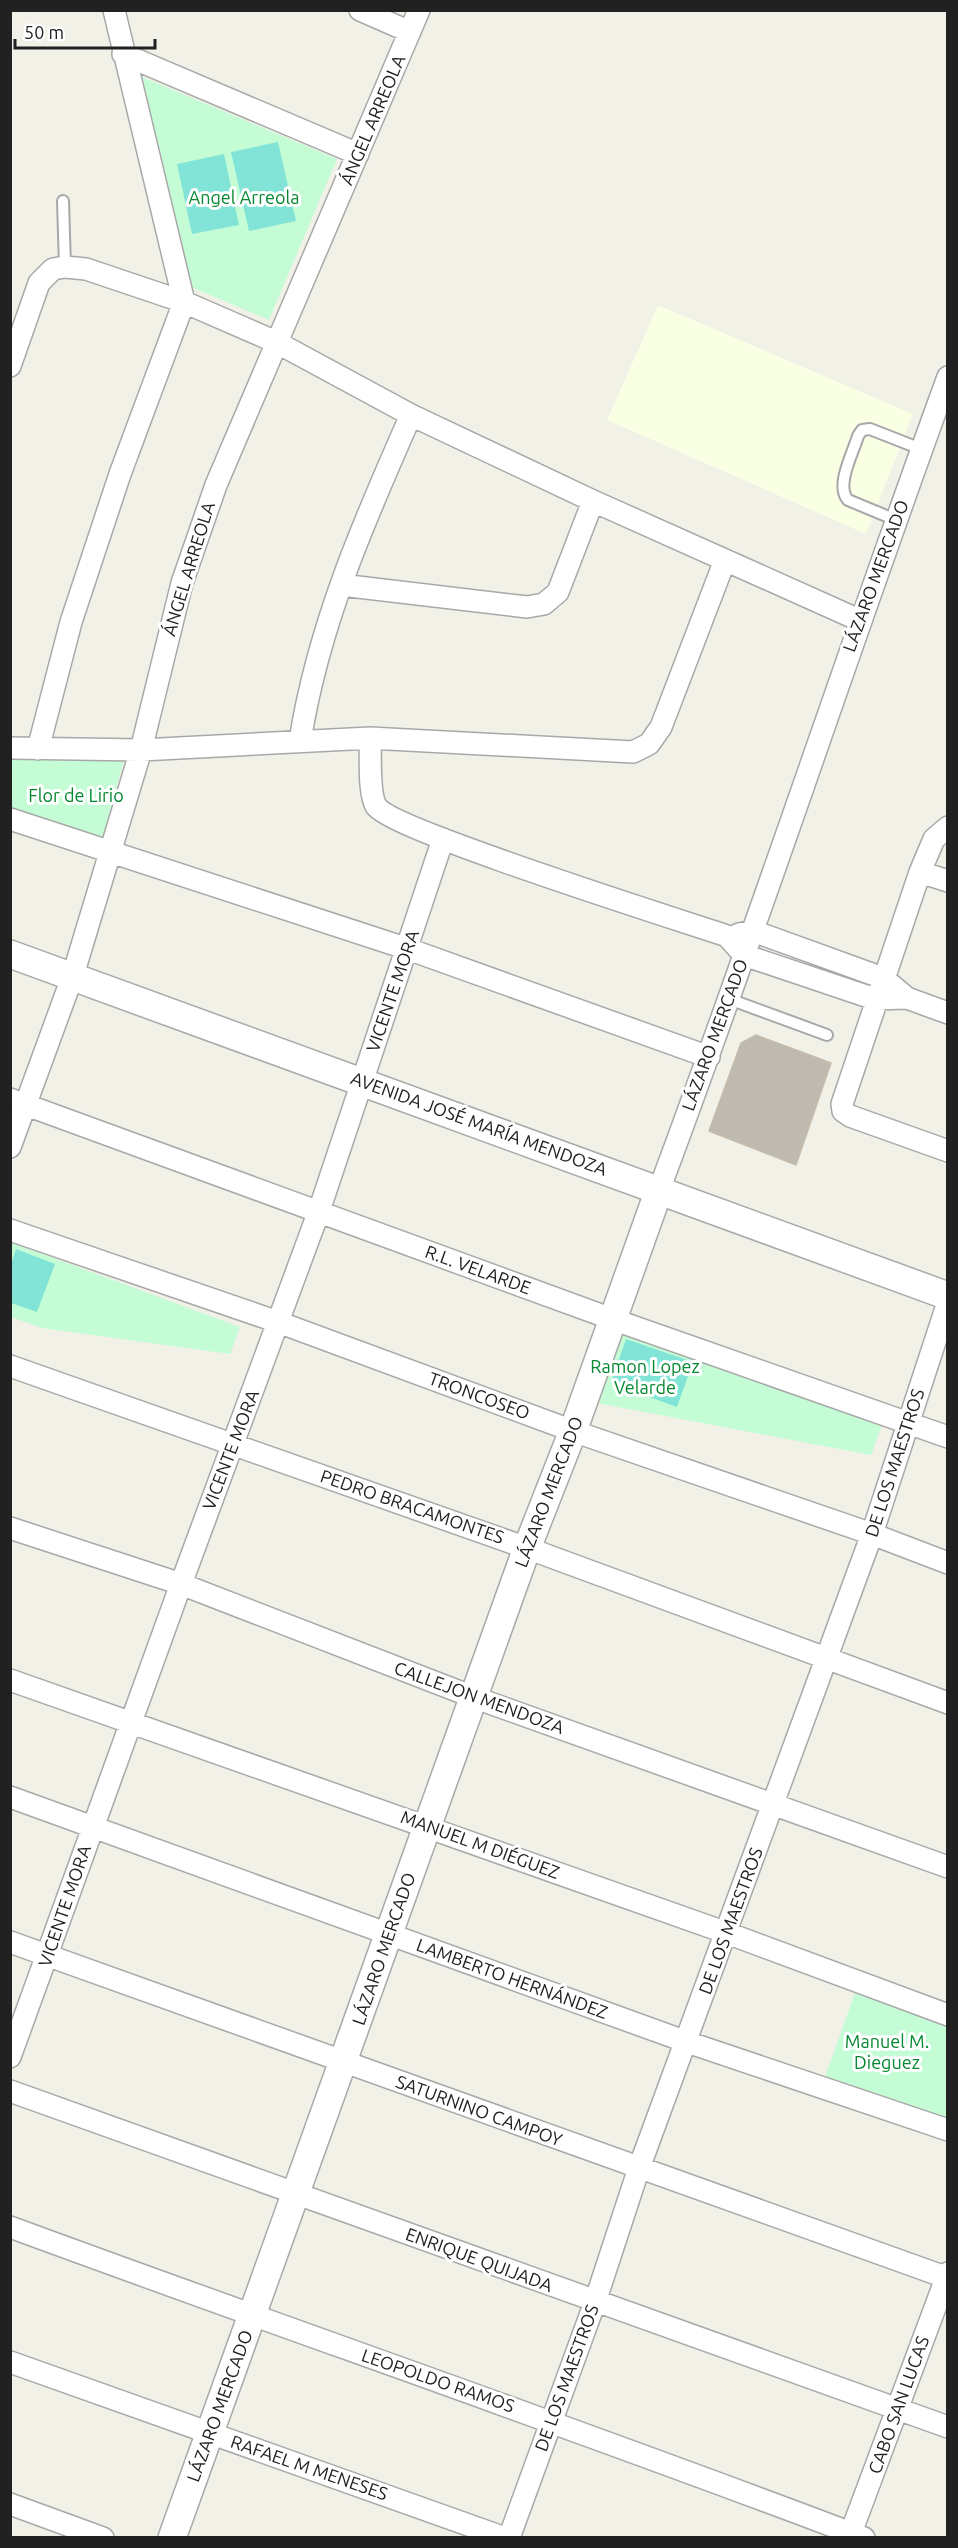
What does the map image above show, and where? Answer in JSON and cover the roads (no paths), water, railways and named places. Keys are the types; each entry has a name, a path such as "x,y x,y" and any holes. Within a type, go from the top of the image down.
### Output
{"street":[{"path":"38,749 71,621 120,474 183,302 114,10"},
{"path":"360,10 410,32"},
{"name":"ÁNGEL ARREOLA","path":"10,1147 18,1102 73,975 141,750 182,583 216,485 419,10"},
{"path":"123,54 358,154"},
{"path":"10,366 39,284 52,269 86,268 183,302 276,342 411,415 593,501 859,620"},
{"name":"LÁZARO MERCADO","path":"172,2538 527,1548 573,1431 709,1057 859,620 948,377"},
{"path":"300,741 318,651 369,510 411,415"},
{"path":"341,585 527,607 544,604 558,592 593,501"},
{"path":"10,748 141,750 370,738 633,752 649,744 661,727 725,560"},
{"path":"370,738 372,792 377,806 389,815 443,839 727,936 744,955 876,999 907,998"},
{"path":"10,819 408,949 709,1057"},
{"path":"948,826 934,839 920,872 842,1104 843,1111 850,1116 948,1151"},
{"name":"VICENTE MORA","path":"10,2057 319,1211 443,839"},
{"path":"920,872 948,880"},
{"path":"727,936 753,931 884,978 907,998 948,1013"},
{"name":"AVENIDA JOSÉ MARÍA MENDOZA","path":"10,954 73,975 948,1296"},
{"name":"R.L. VELARDE","path":"18,1102 612,1319 948,1437"},
{"name":"TRONCOSEO","path":"10,1230 279,1322 573,1431 872,1534 948,1563"},
{"name":"DE LOS MAESTROS","path":"507,2538 595,2302 639,2169 828,1659 872,1534 948,1302"},
{"name":"PEDRO BRACAMONTES","path":"10,1366 527,1548 948,1703"},
{"name":"CALLEJON MENDOZA","path":"10,1528 181,1584 473,1697 948,1867"},
{"name":"MANUEL M DIÉGUEZ","path":"10,1680 727,1932 948,2015"},
{"name":"LAMBERTO HERNÁNDEZ","path":"10,1797 687,2042 948,2130"},
{"name":"SATURNINO CAMPOY","path":"10,1942 639,2169 947,2276"},
{"name":"ENRIQUE QUIJADA","path":"10,2091 948,2427"},
{"name":"LEOPOLDO RAMOS","path":"10,2227 252,2316 551,2421 855,2536"},
{"name":"CABO SAN LUCAS","path":"855,2536 898,2408 947,2276"},
{"name":"RAFAEL M MENESES","path":"10,2362 507,2538"},
{"path":"10,2504 103,2538"}],"lane":[{"path":"63,201 64,267"},
{"path":"896,520 848,501 843,495 843,486 858,436 862,430 870,429 921,449"},
{"path":"729,999 827,1035"}],"park label":[{"name":"Angel Arreola","path":"244,198"},
{"name":"Flor de Lirio","path":"76,796"},
{"name":"Ramon Lopez Velarde","path":"645,1377"},
{"name":"Manuel M. Dieguez","path":"887,2052"}]}
